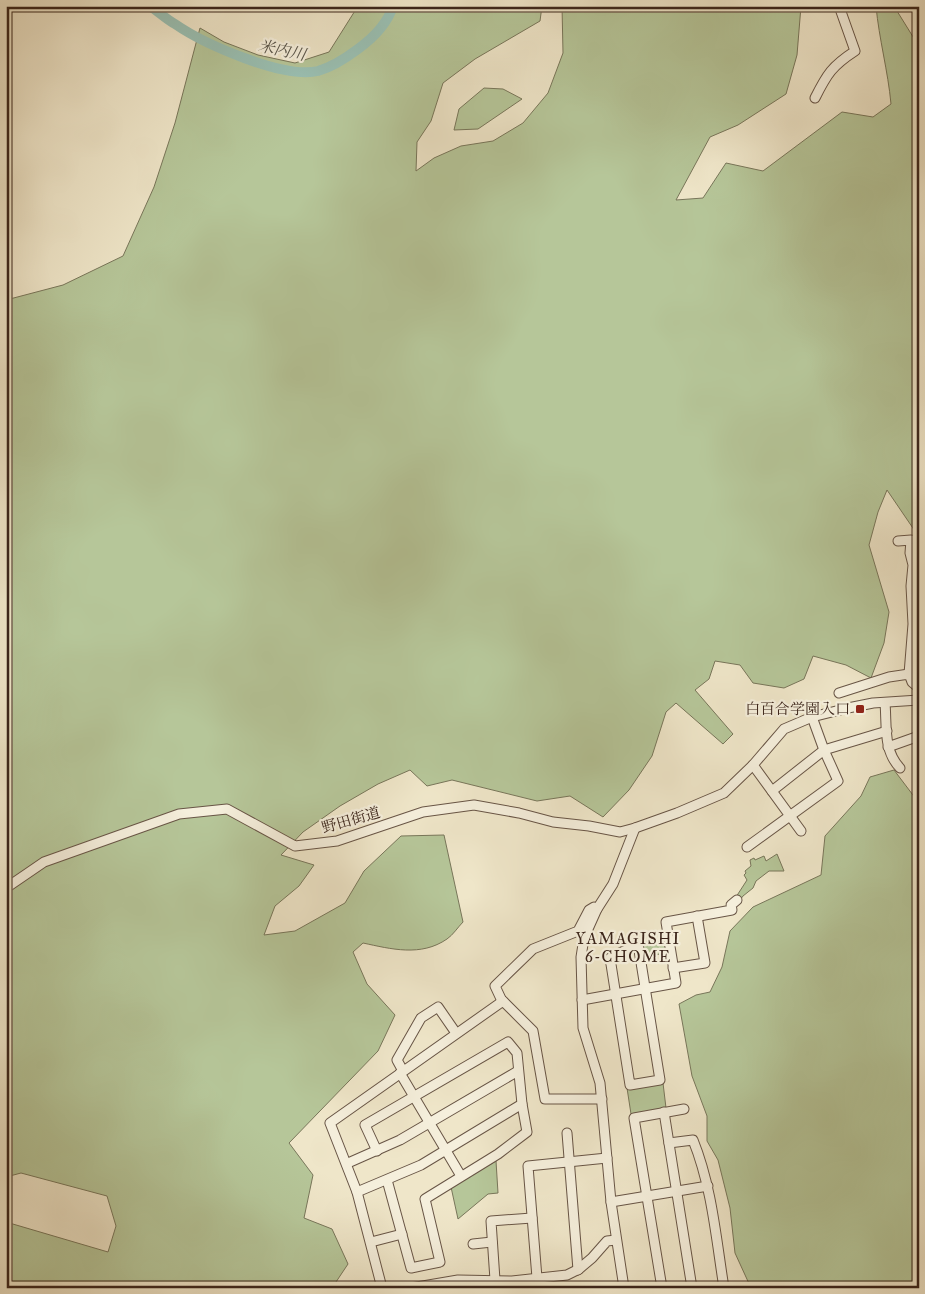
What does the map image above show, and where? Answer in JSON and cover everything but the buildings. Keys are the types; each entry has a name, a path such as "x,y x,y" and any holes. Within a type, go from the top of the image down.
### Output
{"street":[{"path":"815,98 828,72 855,51 839,6"},
{"path":"898,541 910,540 910,553 914,565 911,586 913,624 909,674 912,682 919,688"},
{"path":"839,694 889,677 909,674"},
{"name":"野田街道","path":"6,888 44,862 179,814 227,810 295,846 337,841 423,812 474,806 519,813 553,822 620,832 677,813 724,793 753,765 784,729 812,717 864,705 919,700"},
{"path":"885,703 888,747 900,768"},
{"path":"747,847 838,781 812,717"},
{"path":"772,791 824,750 887,731"},
{"path":"888,747 919,736"},
{"path":"753,765 801,831"},
{"path":"624,1288 611,1202 600,1083 583,1028 581,957 584,938 597,909 613,884 635,828"},
{"path":"582,1000 676,983 666,922 732,910 731,905 737,900"},
{"path":"597,909 594,907 589,910 578,931 533,948 495,986 502,1001 533,1031 546,1099 602,1100"},
{"path":"673,968 705,963 697,916"},
{"path":"638,944 645,989 660,1080 630,1085 610,958 638,944"},
{"path":"382,1288 358,1192 330,1123 502,1001"},
{"path":"456,1033 438,1007 421,1018 397,1060 414,1097 461,1176"},
{"path":"377,1151 365,1125 508,1042 517,1054 527,1132 498,1154 424,1199 440,1262 411,1268 387,1180"},
{"path":"348,1163 377,1151 430,1124 518,1071"},
{"path":"358,1192 421,1165 522,1104"},
{"path":"662,1288 634,1118 684,1109"},
{"path":"664,1112 692,1288"},
{"path":"567,1133 578,1270"},
{"path":"669,1144 693,1140 703,1163 724,1288"},
{"path":"536,1278 528,1166 607,1158"},
{"path":"611,1202 708,1186"},
{"path":"495,1280 491,1221 532,1218"},
{"path":"371,1242 402,1234"},
{"path":"411,1288 458,1280 512,1281 567,1274 578,1270 607,1241 616,1240"},
{"path":"472,1244 492,1242"}],"green space":[{"path":"358,6 542,6 540,21 475,59 443,83 431,121 417,142 416,171 434,158 461,146 493,141 523,123 548,93 563,53 562,6 801,6 797,55 786,94 738,125 710,137 676,200 703,198 726,163 763,171 842,112 873,117 891,104 876,6 897,6 897,11 915,40 919,37 919,537 887,490 878,512 869,545 889,612 884,643 871,678 846,665 813,656 804,679 784,688 753,683 740,665 715,661 709,679 695,690 733,734 723,744 676,703 666,712 652,756 629,790 603,817 570,796 537,801 452,780 427,786 410,770 378,784 340,806 303,832 281,855 314,865 299,886 275,906 264,935 295,931 345,903 364,871 401,836 444,835 463,922 447,939 427,948 406,950 363,943 353,952 367,984 395,1015 378,1051 289,1143 313,1175 304,1218 332,1229 348,1264 334,1285 328,1288 6,1288 6,1222 108,1252 116,1226 107,1196 21,1173 6,1177 6,300 63,285 123,256 154,187 175,123 200,28 224,42 258,55 295,63 329,52"},
{"path":"484,88 503,89 522,99 478,129 454,130 459,109"},
{"path":"894,770 919,803 919,1288 751,1288 735,1253 730,1208 718,1160 707,1141 707,1116 692,1076 679,1004 696,995 710,992 722,967 730,931 753,907 821,875 825,836 861,796 870,777"},
{"path":"777,854 784,871 769,871 756,881 753,888 740,900 736,897 747,880 744,875 745,871 751,866 750,860 764,856 766,861"},
{"path":"664,939 666,953 644,957 642,943"},
{"path":"663,1083 666,1108 631,1114 627,1088"},
{"path":"496,1161 498,1193 488,1194 458,1219 451,1187"}],"waterway":[{"name":"米内川","path":"150,6 188,32 224,50 265,65 303,72 318,71 328,67 358,49 379,30 393,6"}],"place":[{"name":"白百合学園入口","path":"860,709"}],"district":[{"name":"YAMAGISHI 6-CHOME","path":"628,947"}]}
